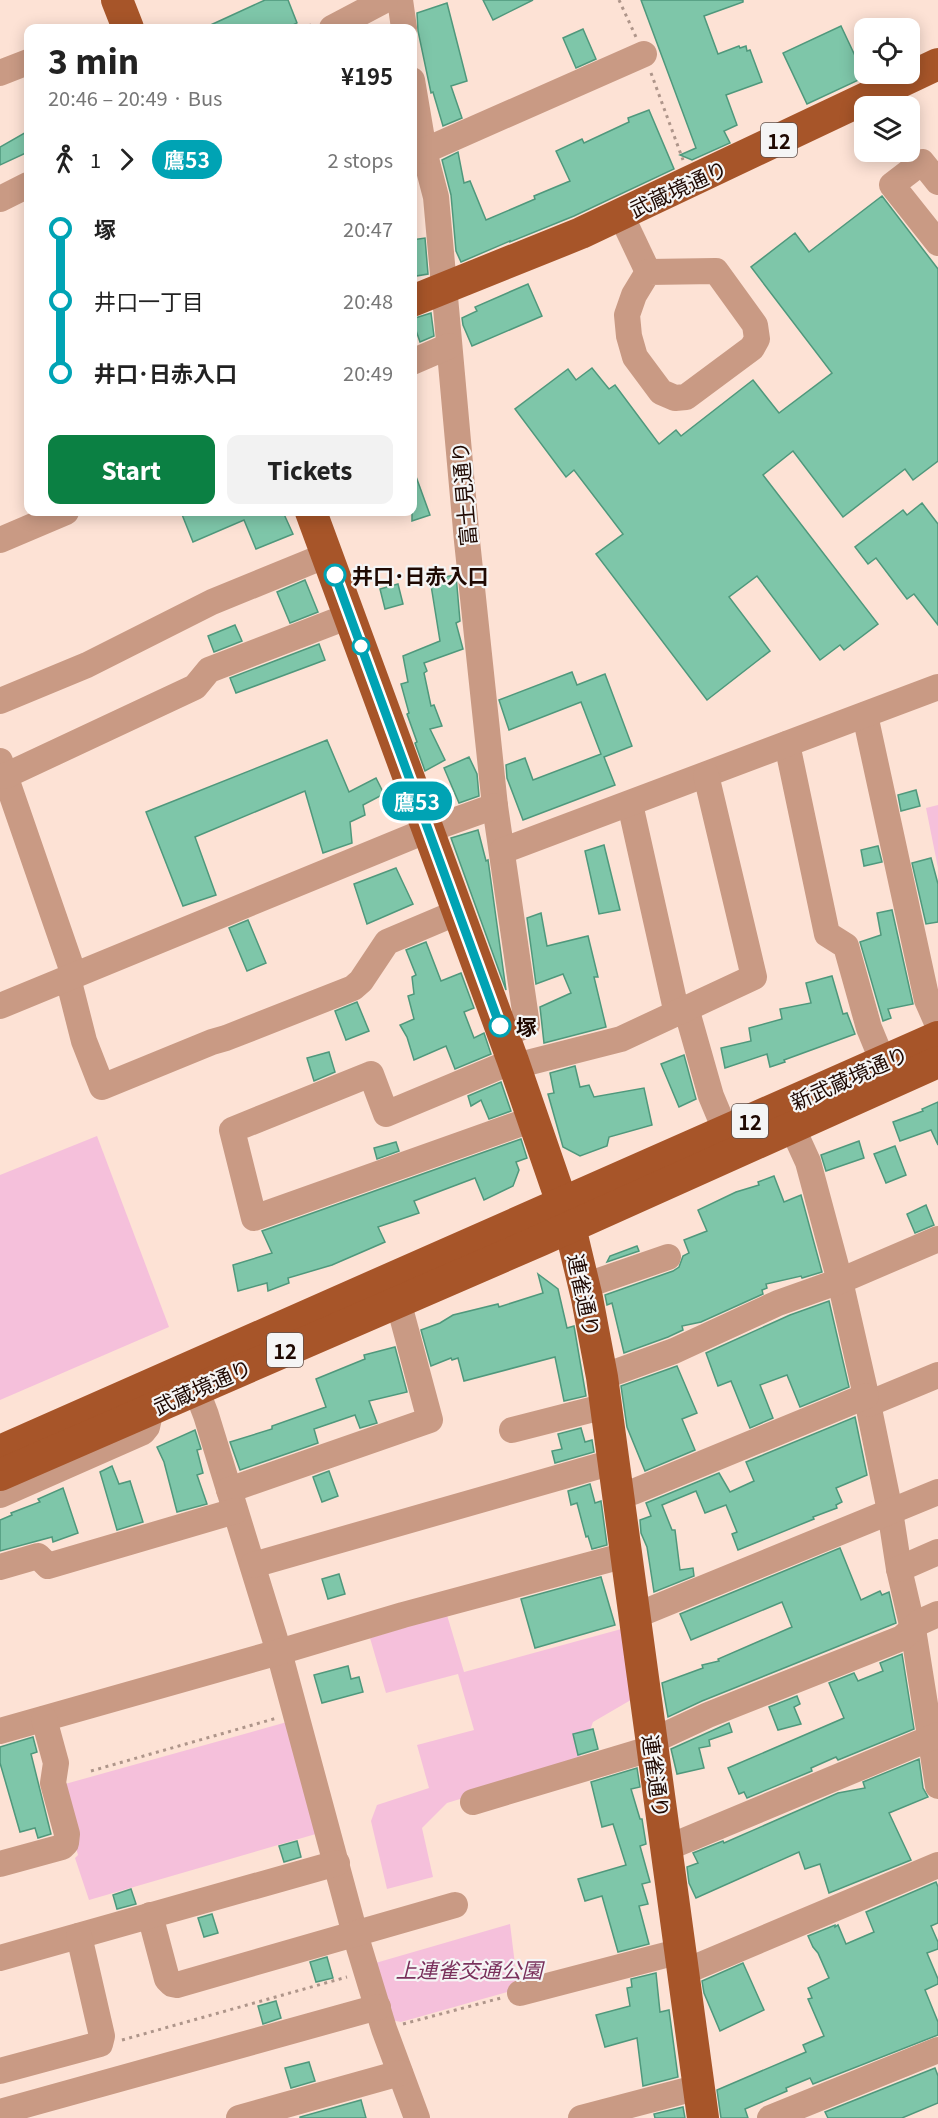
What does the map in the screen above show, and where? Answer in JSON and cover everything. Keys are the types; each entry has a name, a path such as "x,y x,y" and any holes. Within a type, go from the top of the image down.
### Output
{"main road":[{"name":"武蔵境通り","path":"417,299 621,215 938,64"},
{"name":"連雀通り","path":"312,516 533,1119 566,1215 584,1286 604,1391 703,2118"},
{"name":"新武蔵境通り","path":"566,1215 726,1132 938,1038"},
{"name":"新武蔵境通り","path":"566,1215 792,1127 938,1062"},
{"name":"武蔵境通り","path":"0,1475 398,1301 566,1215"},
{"name":"武蔵境通り","path":"0,1451 566,1215"}],"street":[{"path":"340,24 385,0"},
{"path":"400,0 403,24"},
{"path":"424,151 644,54"},
{"path":"0,73 24,64"},
{"name":"富士見通り","path":"417,110 424,151 436,196 495,806 527,1025 510,1054"},
{"path":"938,182 922,162 891,185 938,243"},
{"path":"0,199 24,187"},
{"path":"621,215 648,272"},
{"path":"716,271 755,325 757,339 752,348 686,397 675,398 661,392 635,357 629,336 627,315 634,295 648,272 716,271"},
{"path":"417,360 449,346"},
{"path":"0,540 57,516"},
{"path":"0,701 87,665 212,602 327,555"},
{"path":"349,616 209,670 195,687 3,768 71,976 84,1041 102,1087 353,988 361,981 387,942 458,912"},
{"path":"502,851 938,687"},
{"path":"865,715 927,1000 938,1025"},
{"path":"788,744 827,934 846,946 868,1028 883,1062"},
{"path":"533,1119 254,1218 232,1130 371,1074 386,1114 510,1054 621,1039 754,977 706,775"},
{"path":"630,804 682,1011 726,1132"},
{"path":"0,1006 428,830 495,806"},
{"path":"792,1127 807,1162 840,1281 867,1400 934,1737 938,1786"},
{"path":"512,1430 604,1391 674,1351 778,1303 840,1281 938,1239"},
{"path":"584,1286 668,1257"},
{"path":"0,1567 38,1556 48,1566 232,1500 430,1420 398,1301"},
{"path":"253,1565 576,1473 616,1479 633,1492 867,1400 938,1375"},
{"path":"196,1389 279,1652 337,1863 354,1934 417,2118"},
{"path":"0,1495 143,1432 147,1427 151,1409"},
{"path":"635,1616 938,1492"},
{"path":"899,1569 938,1552"},
{"path":"0,1731 414,1612 626,1555"},
{"path":"473,1802 652,1745 708,1715 902,1638 920,1622 938,1614"},
{"path":"1,1859 62,1847 66,1843 67,1834 52,1783 56,1763 44,1719"},
{"path":"667,1848 934,1737"},
{"path":"0,1958 337,1863"},
{"path":"520,1993 682,1962 938,1865"},
{"path":"150,1915 167,1978 172,1984 177,1985 455,1905"},
{"path":"0,2072 100,2044 102,2036 80,1936"},
{"path":"0,2112 381,2018"},
{"path":"770,2118 938,2050"},
{"path":"238,2118 400,2073"},
{"path":"581,2118 699,2087"}],"path":[{"path":"620,0 644,54 690,182"},
{"path":"91,1772 296,1712"},
{"path":"100,2044 367,1971"},
{"path":"381,2018 520,1993"}],"green space":[{"path":"938,805 938,868 926,808"},
{"path":"97,1136 169,1327 0,1400 0,1175"},
{"path":"447,1615 464,1672 625,1628 636,1697 593,1722 578,1763 447,1803 422,1828 433,1877 387,1889 371,1821 377,1805 429,1788 417,1745 474,1730 458,1674 386,1693 370,1638"},
{"path":"294,1720 326,1831 89,1900 75,1858 78,1855 58,1786"},
{"name":"上連雀交通公園","path":"510,1924 518,1989 401,2022 391,2020 372,1964"}],"building":[{"path":"265,0 288,0 297,23 295,24 213,24"},
{"path":"483,0 533,0 493,20"},
{"path":"641,0 743,0 743,2 704,16 718,54 739,46 740,48 746,46 747,51 750,50 762,82 726,95 737,125 724,131 730,143 692,160 680,155 696,148"},
{"path":"447,3 467,81 451,86 462,118 443,126 433,92 431,93 418,31 417,13"},
{"path":"841,26 854,54 854,82 807,104 783,53"},
{"path":"583,29 596,59 576,68 563,38"},
{"path":"649,110 674,169 574,216 461,262 456,251 451,195 442,160 458,152 464,183 470,181 486,220 570,181 556,151 582,139 584,143 629,122 628,118"},
{"path":"24,133 24,154 0,165 0,147"},
{"path":"882,196 938,269 938,461 913,480 905,469 843,517 793,451 763,475 878,624 844,650 840,645 820,660 757,576 729,597 770,651 707,700 596,554 623,534 574,470 566,477 515,409 568,369 576,380 592,368 609,389 615,385 659,444 676,430 681,436 753,380 779,413 832,373 751,267 795,233 809,252"},
{"path":"425,238 428,274 417,276 417,239"},
{"path":"528,284 542,316 472,346 462,318 477,311 475,307"},
{"path":"431,313 434,336 420,342 417,333 417,317"},
{"path":"417,479 430,515 412,521 412,516 417,516"},
{"path":"922,503 938,524 938,625 914,594 907,599 876,558 868,564 855,547 903,510 907,515"},
{"path":"183,516 285,516 293,534 256,549 244,520 193,542"},
{"path":"456,575 460,621 456,623 463,649 424,663 431,706 434,705 442,726 430,729 445,760 425,771 407,714 409,713 401,684 408,682 403,656 440,641 430,579"},
{"path":"305,580 318,612 290,623 277,592"},
{"path":"398,584 403,604 385,609 380,589"},
{"path":"235,625 242,641 214,652 208,636"},
{"path":"319,644 325,660 236,693 230,678"},
{"path":"572,672 577,685 605,674 632,746 604,757 615,785 523,820 507,778 506,765 525,758 533,780 601,754 581,702 509,730 499,700"},
{"path":"327,740 349,792 376,778 384,794 363,805 365,815 350,822 352,843 323,853 305,791 195,837 216,895 183,906 146,812"},
{"path":"469,757 477,774 479,796 459,803 444,768"},
{"path":"916,790 920,806 901,811 898,795"},
{"path":"478,830 486,861 488,860 506,990 451,838"},
{"path":"604,845 620,910 599,914 585,851"},
{"path":"878,846 882,862 864,866 861,850"},
{"path":"931,858 938,884 938,922 926,924 912,863"},
{"path":"396,868 413,904 367,924 354,884"},
{"path":"892,910 913,1004 888,1009 891,1018 883,1021 860,942 881,935 877,913"},
{"path":"541,913 547,946 588,936 598,977 594,977 606,1027 544,1043 540,1007 571,993 563,974 536,984 527,918"},
{"path":"248,920 266,963 247,971 229,928"},
{"path":"426,942 441,981 461,973 474,1008 464,1012 474,1038 484,1033 491,1054 455,1069 446,1046 414,1060 407,1037 400,1025 414,1019 408,996 414,994 412,977 416,975 406,950"},
{"path":"832,976 843,1014 847,1013 855,1034 770,1067 767,1054 725,1068 721,1048 751,1041 749,1028 782,1019 780,1009 811,1003 806,983"},
{"path":"357,1002 369,1031 346,1040 335,1011"},
{"path":"329,1052 335,1072 314,1081 307,1058"},
{"path":"684,1055 696,1099 679,1107 661,1064"},
{"path":"575,1066 580,1087 589,1085 594,1097 644,1088 652,1125 609,1137 607,1146 580,1156 563,1147 548,1094 554,1093 550,1073"},
{"path":"501,1082 511,1111 489,1119 481,1100 471,1106 468,1096"},
{"path":"938,1102 938,1145 931,1130 900,1141 893,1122 923,1111 922,1109"},
{"path":"521,1139 527,1158 516,1162 519,1170 513,1186 484,1200 475,1178 414,1201 419,1213 378,1227 385,1242 332,1265 288,1278 289,1283 268,1291 267,1283 238,1291 233,1265 272,1253 262,1231"},
{"path":"859,1141 864,1158 826,1171 821,1155"},
{"path":"396,1142 399,1151 377,1159 374,1148"},
{"path":"895,1146 906,1175 886,1183 874,1154"},
{"path":"774,1176 784,1202 801,1195 822,1272 766,1284 767,1288 762,1290 763,1294 701,1322 682,1326 683,1330 668,1337 624,1353 612,1303 607,1305 605,1295 679,1267 683,1256 689,1253 684,1240 707,1231 698,1210 736,1192 759,1185 758,1182"},
{"path":"926,1205 934,1225 915,1233 907,1214"},
{"path":"637,1246 639,1251 607,1262 610,1256"},
{"path":"538,1274 558,1289 567,1328 574,1326 586,1396 564,1401 555,1357 464,1381 458,1358 452,1360 451,1358 431,1366 421,1330 453,1315 498,1304 499,1307 543,1293"},
{"path":"829,1301 849,1387 800,1407 787,1375 760,1385 773,1418 750,1428 731,1381 718,1386 706,1353 790,1315"},
{"path":"395,1347 407,1392 369,1401 377,1423 360,1428 355,1415 314,1429 318,1443 240,1470 230,1442 272,1429 272,1426 326,1407 316,1379 365,1359 364,1355"},
{"path":"677,1366 697,1413 682,1419 695,1450 645,1471 627,1427 621,1386"},
{"path":"855,1417 867,1475 836,1488 842,1502 836,1505 837,1508 813,1517 814,1519 738,1550 732,1534 737,1532 726,1505 705,1513 696,1491 662,1505 672,1530 675,1530 680,1570 693,1568 694,1576 654,1592 647,1547 641,1533 640,1520 651,1516 646,1503 719,1473 730,1492 754,1481 746,1462"},
{"path":"581,1428 585,1442 592,1440 594,1452 555,1463 552,1451 562,1449 558,1434"},
{"path":"195,1430 201,1449 197,1450 203,1473 197,1475 207,1504 177,1512 164,1462 157,1447"},
{"path":"112,1466 119,1484 130,1481 143,1522 117,1530 100,1472"},
{"path":"329,1471 338,1496 322,1502 313,1477"},
{"path":"590,1484 595,1503 601,1501 607,1545 592,1549 588,1536 586,1537 577,1503 571,1505 568,1491"},
{"path":"63,1488 78,1533 53,1542 52,1537 0,1551 0,1520 12,1515 11,1513 40,1502 38,1499"},
{"path":"840,1548 861,1600 880,1591 882,1595 889,1592 896,1623 702,1701 668,1717 662,1683 703,1668 702,1665 719,1661 718,1659 792,1627 782,1602 691,1640 680,1614"},
{"path":"339,1574 345,1594 328,1599 322,1579"},
{"path":"601,1577 615,1625 535,1648 521,1599"},
{"path":"902,1654 914,1729 838,1760 836,1757 811,1768 812,1771 747,1798 744,1792 739,1794 728,1768 844,1718 829,1683 854,1673 858,1681 883,1671 880,1663"},
{"path":"348,1666 351,1679 359,1677 363,1692 322,1703 314,1675"},
{"path":"797,1696 800,1704 794,1707 801,1724 778,1730 769,1707"},
{"path":"729,1723 732,1732 709,1740 710,1746 699,1748 704,1768 677,1774 671,1749"},
{"path":"593,1729 598,1749 578,1755 573,1734"},
{"path":"33,1737 37,1752 31,1754 51,1834 38,1838 35,1828 20,1832 0,1763 0,1747"},
{"path":"919,1759 923,1788 928,1797 889,1813 911,1860 829,1893 820,1864 805,1869 799,1852 696,1898 689,1883 687,1867 698,1863 693,1853 723,1841 724,1843 838,1793 865,1788 863,1782"},
{"path":"637,1768 640,1787 631,1789 640,1819 642,1819 646,1844 640,1846 650,1882 642,1884 648,1904 639,1906 649,1944 618,1952 602,1896 585,1901 578,1879 626,1865 613,1824 602,1827 591,1782"},
{"path":"297,1841 301,1857 284,1862 279,1846"},
{"path":"936,1882 938,1923 931,1926 938,1942 938,1949 927,1953 938,1984 925,1990 938,2022 938,2035 813,2084 810,2078 786,2088 787,2091 745,2109 748,2118 721,2118 717,2090 806,2052 803,2045 824,2036 808,1999 812,1998 808,1988 829,1978 808,1936 838,1925 846,1944 874,1932 866,1912"},
{"path":"131,1889 136,1904 117,1909 113,1895"},
{"path":"212,1914 218,1933 204,1937 198,1918"},
{"path":"327,1957 333,1978 316,1982 310,1962"},
{"path":"743,1963 764,2010 720,2031 704,1993 702,1981"},
{"path":"656,1973 660,2012 669,2010 678,2077 643,2086 637,2038 605,2047 596,2015 630,2006 627,1988 632,1987 631,1979"},
{"path":"276,2001 281,2018 263,2024 258,2006"},
{"path":"309,2062 315,2081 291,2088 285,2068"},
{"path":"935,2068 938,2076 938,2103 902,2118 828,2118 825,2112"},
{"path":"361,2100 366,2118 300,2118 300,2117"},
{"path":"683,2107 685,2118 655,2118 654,2114"}],"bus line":[{"name":"鷹53","path":"335,575 500,1026"}],"place":[{"name":"井口･日赤入口","path":"335,575"},
{"name":"塚","path":"500,1026"}]}
